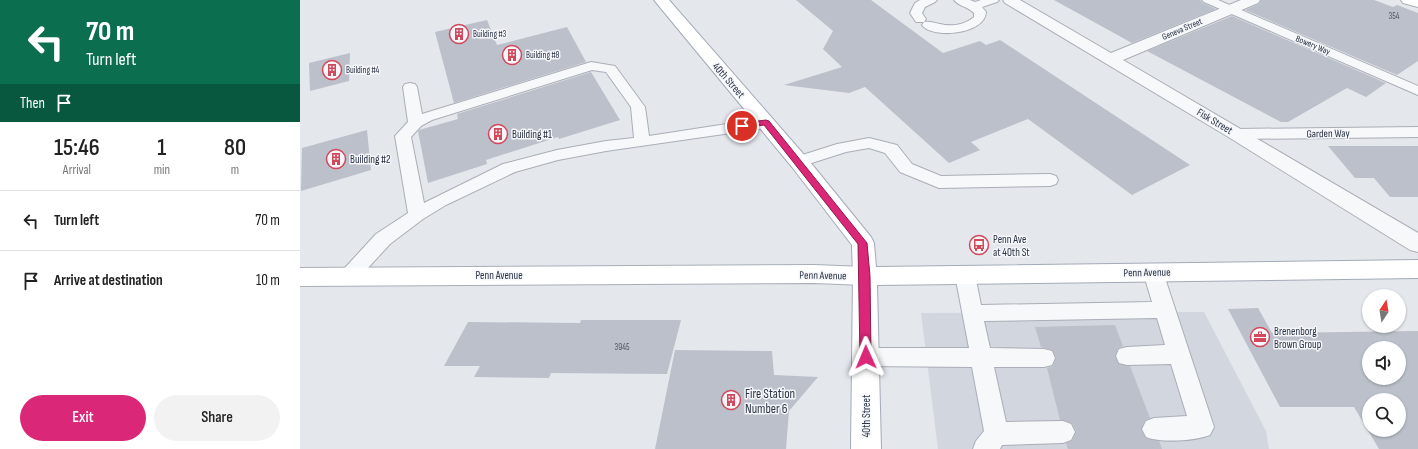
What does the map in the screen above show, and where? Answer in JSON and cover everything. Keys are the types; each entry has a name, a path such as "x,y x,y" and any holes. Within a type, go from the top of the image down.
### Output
{"main road":[{"name":"40th Street","path":"661,0 799,162 863,243 865,276 866,449"},
{"path":"1408,0 1418,3"},
{"name":"Penn Avenue","path":"300,277 806,274 865,276 1418,269"}],"street":[{"name":"Fisk Street","path":"1010,0 1237,134 1418,244"},
{"name":"Geneva Street","path":"1111,59 1253,0"}],"lane":[{"path":"930,0 921,4 917,8 916,13 924,22 943,29 954,29 973,25 978,21 980,16 979,11 974,6 960,0"},
{"path":"974,6 993,0"},
{"name":"Bowery Way","path":"1208,0 1418,91"},
{"path":"417,215 403,136 416,123 427,117 591,66 610,69 638,107 642,142"},
{"path":"410,87 416,123"},
{"path":"349,276 383,239 417,215 440,201 510,168 557,155 606,146 766,123"},
{"name":"Garden Way","path":"1237,134 1418,132"},
{"path":"799,162 843,148 869,143 891,149 906,168 939,182 1050,180"},
{"path":"1153,272 1202,427 1154,429"},
{"path":"965,275 974,312 982,359 990,441 1063,432"},
{"path":"974,312 1166,310"},
{"path":"1126,356 1180,354"},
{"path":"866,357 982,359 1044,358"}],"shaded area":[{"path":"1204,312 1266,431 1269,449 938,449 921,313"}],"building":[{"path":"796,0 871,0 943,53 980,41 986,45 1000,40 1190,165 1132,195 1028,119 971,142 980,150 949,163 865,87 849,93 784,85 842,67 823,49 833,31"},
{"path":"1054,0 1200,0 1216,9 1132,43"},
{"path":"1261,0 1374,0 1393,7 1397,5 1418,13 1418,61 1397,75 1245,10 1259,4"},
{"path":"1232,16 1386,83 1366,97 1347,88 1288,122 1281,122 1147,51"},
{"path":"487,20 497,45 567,27 586,62 454,103 435,32"},
{"name":"Building #4","path":"350,53 349,81 310,91 309,63"},
{"name":"Building #1","path":"591,72 620,120 559,139 558,137 486,160 487,164 428,183 419,130 458,119 457,114"},
{"name":"Building #2","path":"367,130 371,170 301,191 302,148"},
{"path":"1328,146 1418,146 1418,197 1390,197 1374,178 1355,178"},
{"path":"1258,308 1272,333 1362,332 1362,333 1406,333 1406,331 1418,331 1418,449 1379,449 1372,437 1406,437 1406,393 1362,393 1362,420 1354,407 1280,407 1228,309"},
{"path":"581,320 681,320 667,374 551,373 549,378 474,377 480,366 444,366 468,322 580,323"},
{"path":"1115,325 1123,346 1118,348 1115,357 1119,364 1130,366 1150,418 1145,420 1141,430 1146,438 1159,441 1162,449 1068,449 1066,443 1072,441 1076,431 1072,423 1060,420 1047,368 1053,366 1056,357 1052,350 1041,347 1035,327"},
{"name":"Fire Station Number 6","path":"675,350 772,351 774,375 818,377 789,411 786,449 655,449"}],"place":[{"name":"Building #3","path":"459,34"},
{"name":"Building #8","path":"512,55"},
{"name":"Building #4","path":"332,70"},
{"name":"Building #1","path":"498,134"},
{"name":"Building #2","path":"336,159"},
{"name":"Penn Ave at 40th St","path":"979,245"},
{"name":"Brenenborg Brown Group","path":"1260,337"},
{"name":"Fire Station Number 6","path":"731,400"}],"route":[{"path":"742,126 766,123 863,243 866,357"}]}
